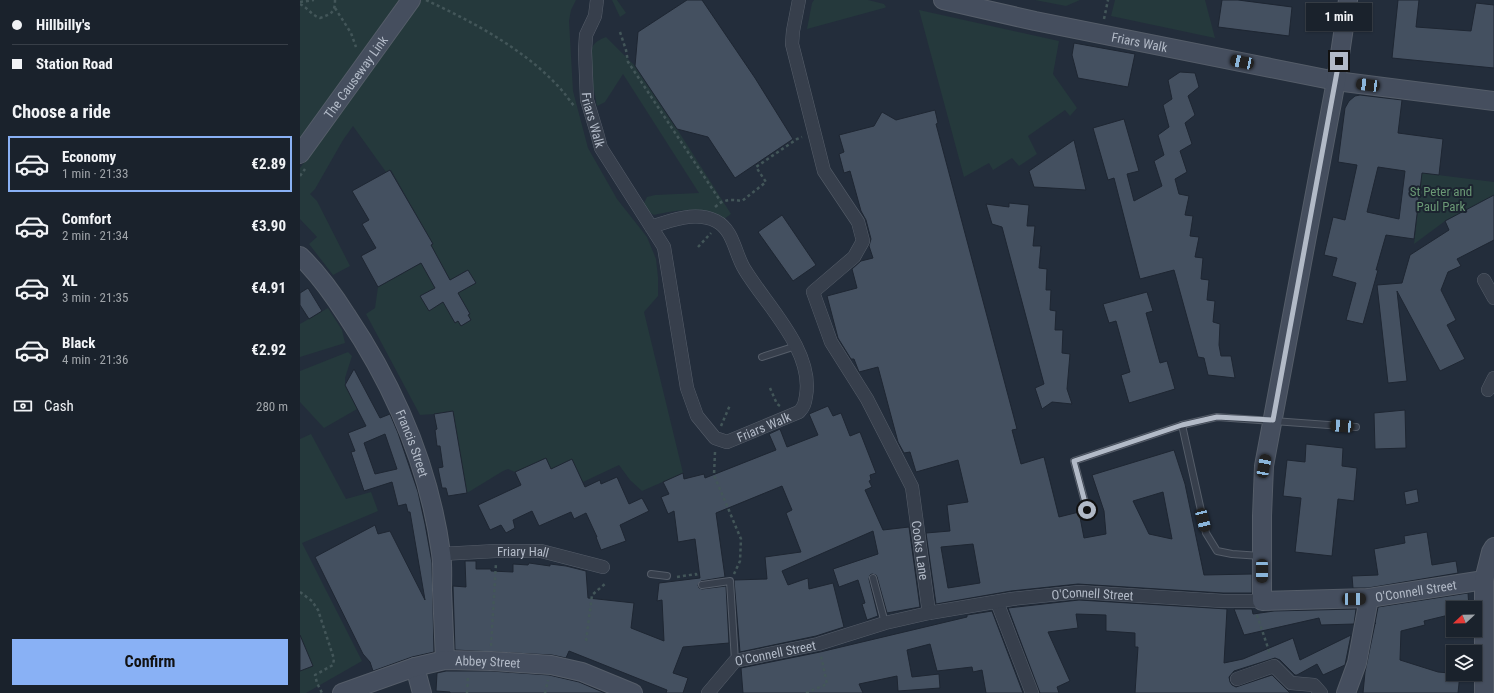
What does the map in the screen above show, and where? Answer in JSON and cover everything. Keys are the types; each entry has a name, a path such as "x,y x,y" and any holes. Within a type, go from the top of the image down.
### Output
{"street":[{"name":"The Causeway Link","path":"300,154 419,0"},
{"name":"Friars Walk","path":"596,0 595,16 586,35 585,51 587,100 601,148 664,247 687,388 697,416 721,440 798,412 804,406 808,386 802,357 796,346 744,269 730,236 723,226 710,219"},
{"path":"799,0 792,44 814,134"},
{"name":"Friars Walk","path":"943,0 968,2 1042,22 1336,81 1494,101"},
{"path":"1257,601 1262,556 1264,466 1336,81 1348,0"},
{"name":"Cooks Lane","path":"814,134 824,171 858,222 863,241 854,257 813,292 831,342 867,399 912,487 929,613"},
{"path":"651,227 677,218 704,217 710,219"},
{"name":"Francis Street","path":"300,256 315,271 331,291 365,342 402,412 419,457 429,491 441,554 445,660"},
{"path":"1484,280 1494,298"},
{"path":"1488,390 1494,378"},
{"path":"1484,693 1491,552 1494,547"},
{"name":"Friary Hall","path":"441,554 496,551 541,551 603,567"},
{"name":"O'Connell Street","path":"708,693 718,688 735,661 818,644 885,623 929,613 1012,599 1079,592 1257,601 1369,598 1489,582"},
{"path":"1346,693 1357,663 1369,598"},
{"path":"996,602 1032,693"},
{"name":"Abbey Street","path":"342,693 415,667 445,660 551,665 582,672 633,693"},
{"path":"1237,678 1274,666 1290,683 1314,685 1321,693"},
{"path":"415,667 422,693"}],"lane":[{"path":"762,357 796,346"},
{"path":"1087,510 1074,461 1182,425 1217,417 1356,426"},
{"path":"1182,425 1206,533 1217,551 1232,554 1262,556"},
{"path":"650,574 667,576"},
{"path":"873,578 885,623"},
{"path":"702,585 730,581 735,661"}],"path":[{"path":"300,3 314,0"},
{"path":"335,0 335,8 351,33 356,47"},
{"path":"419,0 457,14 524,56 558,86 576,110"},
{"path":"300,3 312,15 320,18 330,14 335,8"},
{"path":"620,32 628,62 721,202"},
{"path":"698,247 714,230 710,219 714,208 721,202 731,199 742,201 766,182 756,167 797,139 814,134"},
{"path":"770,388 777,404 791,415"},
{"path":"730,405 714,476 742,539 740,561 730,581"},
{"path":"491,661 496,551"},
{"path":"667,576 675,577 696,574 702,585"},
{"path":"586,641 592,595 606,583"},
{"path":"300,592 312,601 318,610 334,659 333,665 315,675 322,693"},
{"path":"1257,601 1274,666"},
{"path":"806,693 827,684 818,644"}],"green space":[{"path":"300,0 399,0 300,138"},
{"path":"420,0 576,0 571,10 569,21 573,91 588,148 617,199 647,237 656,259 658,296 644,312 683,473 642,491 630,480 619,465 583,482 572,460 551,469 546,458 515,472 508,469 503,471 467,493 453,411 420,415 366,314 375,308 378,287 421,263 435,288 421,296 429,310 443,302 461,326 471,320 468,315 470,314 458,293 476,283 467,270 450,280 431,245 433,244 391,170 386,172 353,126 343,140 315,189 310,194 317,201 350,266 333,275 309,244 317,237 300,219 300,168"},
{"path":"612,0 617,0 626,13 620,17"},
{"path":"814,0 868,0 884,4 886,7 807,29 812,3"},
{"path":"1035,0 1080,0 1066,6"},
{"path":"1115,0 1205,0 1215,38 1111,16"},
{"path":"919,10 1059,41 1053,74 1077,108 1070,116 1065,110 1028,136 1037,154 1019,166 1012,158 993,170 989,163 964,177"},
{"path":"606,37 635,66 677,129 731,214 724,219 709,211 700,210 654,215 643,205 647,197 655,195 699,193 623,74 605,102 597,106 591,75 590,58 593,46 600,39"},
{"name":"St Peter and Paul Park","path":"1422,173 1494,182 1494,197 1492,196 1445,221 1414,244"},
{"path":"328,308 342,330 345,343 300,357 300,324"},
{"path":"348,352 352,356 345,378 345,385 357,409 324,428 300,402 300,371"},
{"path":"311,434 346,499 371,492 378,511 302,543 362,661 306,693 300,693 300,439"}],"building":[{"path":"687,0 702,0 755,78 793,139 735,178 708,137 677,129 635,66 638,32"},
{"path":"1222,0 1238,0 1292,7 1289,36 1218,27"},
{"path":"1398,0 1419,0 1416,27 1471,31 1476,3 1494,5 1494,68 1392,58"},
{"path":"1074,43 1135,54 1128,87 1078,78 1072,55"},
{"path":"1180,72 1195,73 1199,87 1188,96 1195,115 1185,123 1192,144 1180,151 1187,172 1175,179 1179,194 1189,196 1185,215 1193,216 1190,236 1199,237 1195,257 1203,258 1201,279 1209,280 1207,300 1215,301 1213,322 1220,324 1219,345 1221,356 1231,356 1235,378 1208,375 1204,358 1198,357 1174,270 1140,279 1114,178 1108,180 1093,128 1124,119 1139,171 1127,174 1134,201 1162,186 1154,161 1164,155 1158,135 1169,127 1163,105 1172,99 1168,80"},
{"path":"1360,95 1402,100 1398,133 1443,139 1439,175 1422,173 1414,239 1386,235 1363,324 1346,320 1356,283 1332,276 1337,258 1324,255 1333,217 1345,220 1357,165 1338,162 1345,108 1349,101 1355,96","holes":["1378,167 1405,171 1399,219 1367,212"]},
{"path":"935,110 938,123 936,124 1017,429 1012,430 1021,464 1044,457 1059,517 1079,512 1084,538 1106,534 1104,511 1092,475 1174,450 1185,484 1204,575 1252,574 1252,593 1223,593 1078,584 1011,591 936,604 926,533 950,531 947,505 968,502 958,460 916,472 910,452 904,453 898,442 878,367 859,372 854,359 851,359 838,338 827,296 857,288 852,269 861,261 873,258 869,246 871,239 866,220 861,211 850,171 844,173 839,154 844,152 839,135 874,126 882,112 896,120","holes":["1163,492 1172,539 1149,534 1133,501","973,544 980,583 948,588 941,547"]},
{"path":"1074,140 1086,190 1034,187 1029,171"},
{"path":"390,170 433,244 431,245 450,280 468,270 476,283 458,293 470,314 468,315 471,320 461,326 458,321 455,323 443,302 429,311 420,296 435,288 421,263 378,287 361,256 376,248 362,224 369,220 352,191"},
{"path":"1494,195 1494,240 1457,259 1461,266 1448,272 1441,290 1456,320 1447,325 1465,359 1440,371 1397,291 1407,381 1388,383 1377,285 1402,283 1410,255 1449,230 1445,221"},
{"path":"1009,203 1029,205 1027,226 1035,226 1033,246 1041,246 1039,268 1047,269 1046,290 1051,290 1050,310 1056,311 1055,330 1063,330 1062,353 1070,354 1067,389 1072,404 1052,402 1042,409 1035,388 1044,384 1002,227 992,224 986,204 1009,207"},
{"path":"782,215 816,265 793,281 758,232"},
{"path":"308,288 322,311 309,319 300,305 300,293"},
{"path":"1147,292 1153,311 1146,313 1160,363 1167,361 1175,389 1129,403 1121,375 1130,372 1116,321 1109,323 1103,304"},
{"path":"354,369 380,418 390,414 418,492 432,563 434,652 412,657 373,671 370,662 363,654 315,557 375,525 378,534 390,531 425,600 410,512 408,512 406,504 398,506 392,482 364,491 351,452 355,451 348,433 366,426 345,385","holes":["385,434 397,469 375,474 364,443"]},
{"path":"828,406 833,416 841,413 850,436 860,432 876,473 870,475 871,480 869,481 872,487 865,490 883,530 909,527 920,607 887,613 877,577 876,575 872,574 870,575 869,579 878,616 867,620 862,604 865,603 858,580 839,587 833,569 878,554 873,531 782,571 788,585 808,578 809,589 833,583 844,627 816,636 740,652 734,580 767,579 765,557 801,552 786,513 792,510 782,486 716,513 725,577 701,581 698,585 699,588 702,589 726,586 729,643 683,647 673,673 688,678 683,693 666,693 667,690 569,651 566,658 552,655 455,650 453,586 466,587 465,561 476,561 476,569 491,569 491,571 513,572 513,564 528,565 529,563 550,566 550,564 566,566 586,571 588,598 634,603 631,628 664,641 662,600 657,601 659,583 700,578 695,539 678,542 674,511 668,514 661,497 669,494 663,482 683,473 684,479 704,474 705,478 776,450 769,434 780,429 787,447 818,435 809,414"},
{"path":"1405,410 1406,448 1375,449 1374,413"},
{"path":"453,411 467,493 448,496 446,488 442,488 438,468 443,467 440,446 437,446 435,430 437,429 434,414"},
{"path":"1306,444 1343,448 1342,466 1357,468 1354,501 1338,499 1332,556 1295,552 1301,498 1283,496 1287,460 1305,462"},
{"path":"546,458 551,469 572,459 585,487 600,480 601,484 617,477 629,504 642,498 649,511 620,525 626,541 601,550 586,513 574,519 571,512 539,526 532,511 513,520 515,528 506,533 501,525 490,530 478,505 521,485 515,472"},
{"path":"1417,489 1419,502 1406,505 1404,492"},
{"path":"1427,532 1432,565 1456,561 1458,573 1368,588 1353,588 1352,576 1378,575 1374,549 1405,543 1404,536"},
{"path":"1468,593 1469,601 1446,601 1446,616 1424,621 1425,625 1401,631 1400,660 1438,672 1446,673 1446,681 1459,681 1458,693 1363,693 1365,672 1378,607"},
{"path":"1079,600 1227,609 1224,663 1243,659 1293,638 1300,660 1351,635 1345,665 1323,675 1317,664 1295,675 1280,660 1275,658 1234,671 1229,677 1232,685 1236,687 1272,675 1290,693 1135,693 1138,647 1135,647 1135,633 1106,631 1106,615 1076,614 1078,628 1048,632 1070,681 1057,687 1059,693 1040,693 1008,608"},
{"path":"1234,609 1252,609 1253,614 1274,611 1356,609 1354,624 1321,625 1319,618 1244,635"},
{"path":"992,611 1023,693 986,693 982,670 973,672 972,667 937,671 930,644 907,650 912,677 939,674 940,688 898,691 897,676 859,684 863,693 743,693 741,668 820,652 967,617 967,615"},
{"path":"300,635 313,666 300,671"},
{"path":"446,671 491,671 549,675 579,682 605,693 450,693 436,691 437,673"}],"route":[{"path":"1087,510 1074,461 1182,425 1217,417 1273,420 1339,61"}]}
